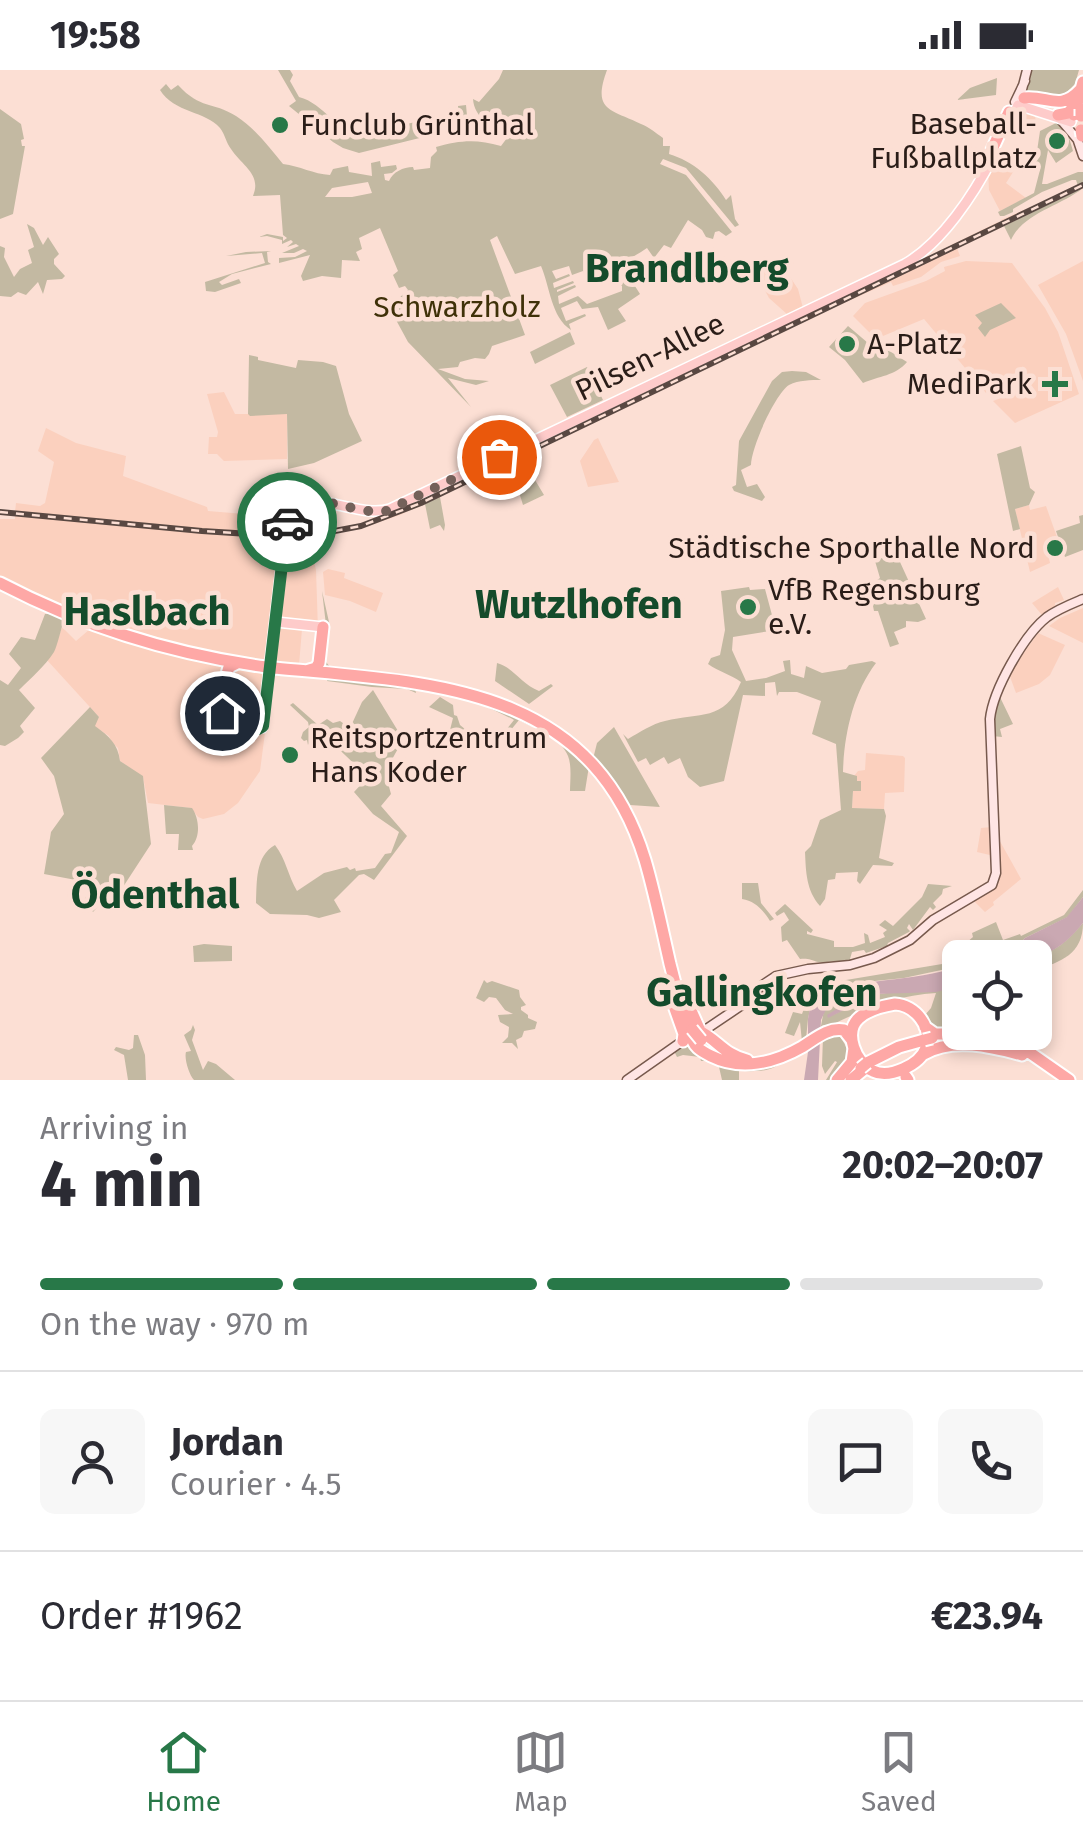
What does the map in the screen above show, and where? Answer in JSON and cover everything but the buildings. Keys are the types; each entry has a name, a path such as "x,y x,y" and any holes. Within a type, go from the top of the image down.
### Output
{"highway":[{"path":"984,169 1017,104 1036,97 1060,102 1071,98 1079,117"},
{"path":"1057,116 1068,113 1079,117"},
{"path":"0,584 105,630 161,647 270,668 394,679 500,702 567,742 596,770 616,797 646,862 681,1006 695,1035 724,1056 752,1063 766,1061 862,1012 898,1004 918,1014 926,1042"},
{"path":"324,627 322,665 332,673"},
{"path":"305,671 316,668 321,653"},
{"path":"208,658 223,665 226,675"},
{"path":"222,694 230,666 238,663"},
{"path":"867,1069 854,1044 854,1025 858,1019 888,1005"},
{"path":"825,1032 840,1030 848,1036 853,1053 867,1069"},
{"path":"825,1032 844,1030 867,1069"},
{"path":"695,1035 734,1056 766,1061"},
{"path":"848,1080 896,1052 942,1039"},
{"path":"837,1080 867,1069 909,1077 908,1068 926,1042"},
{"path":"1008,1050 1062,1080"},
{"path":"1025,1050 1069,1080"}],"main road":[{"path":"1027,70 1017,104 1057,116 1064,123 1079,117 1083,156"},
{"name":"Pilsen-Allee","path":"222,694 226,724 262,728 286,528 294,512 310,502 373,513 395,507 828,303 906,264 930,246 984,169"},
{"path":"626,1080 742,1005 768,980 808,969 854,965 914,938 930,922 992,884 996,873 991,708 1029,637 1083,602"},
{"path":"276,622 324,627"}],"shaded area":[{"path":"1020,111 1034,113 1038,129 1030,128 1028,135 1009,131"},
{"path":"1000,148 1010,153 1005,163 1015,169 1006,183 1026,198 1000,211 989,190 988,170"},
{"path":"1083,184 1083,188 1004,226 1001,220"},
{"path":"998,222 1001,227 957,248 960,256 941,262 921,277 893,286 891,282 823,312 400,515 362,528 307,538 309,558 316,570 318,630 302,629 299,665 274,664 260,771 238,803 224,814 203,819 191,808 148,803 143,777 120,761 118,748 94,726 99,717 46,659 54,651 62,627 76,641 90,629 104,632 98,606 95,620 80,616 0,578 0,519 15,519 15,515 0,511 15,512 16,503 45,503 54,462 38,451 46,428 76,443 126,456 123,476 207,507 208,511 244,514 245,533 296,535 343,529 423,502"},
{"path":"966,261 1012,263 1058,332 1079,394 1015,423 993,401 1004,397 1001,388 986,393 924,319 883,336 871,334 853,316 865,303 926,281 945,271 944,267"},
{"path":"1083,261 1083,381 1066,334 1038,285"},
{"path":"770,269 787,274 798,289 803,308 788,315 769,298 756,274"},
{"path":"224,392 235,414 287,414 287,459 224,461 217,454 208,454 209,437 217,437 218,432 207,394"},
{"path":"598,438 619,482 588,487 580,461"},
{"path":"1029,505 1030,510 1046,506 1058,540 1045,543 1050,563 1030,572 1015,509"},
{"path":"328,569 345,573 344,578 383,593 376,612 325,595 323,572"},
{"path":"1058,587 1064,600 1042,615 1032,603"},
{"path":"1083,608 1083,643 1049,626 1060,618"},
{"path":"1038,633 1065,645 1050,675 1016,693 1009,674"},
{"path":"866,753 905,758 904,792 885,793 884,809 852,808 854,776 865,770"},
{"path":"992,827 1021,879 985,912 973,900 987,890 993,877 994,856 977,852 981,828"},
{"path":"1083,897 1083,923 1059,946 1052,950 1052,940 1023,940 1025,938 1067,917"},
{"path":"942,971 942,990 876,994 828,1018 845,1004 862,998 828,1005 821,1020 818,1080 804,1080 812,996 848,986"},
{"path":"776,978 782,987 795,983 798,990 782,997 779,992 769,996 766,993 760,997 762,1004 757,1005 754,998"}],"green space":[{"path":"278,70 290,70 290,81 299,97 354,133 458,112 458,106 466,105 467,116 448,131 359,153 333,142 289,106 296,101"},
{"name":"Schwarzholz","path":"503,70 607,70 602,94 607,107 655,132 663,138 663,146 670,146 669,154 702,172 726,200 731,195 739,225 735,227 686,168 663,159 660,164 686,175 732,232 726,236 715,232 713,239 688,220 671,248 664,245 654,258 647,248 601,278 585,277 583,271 572,275 569,266 552,271 556,279 570,276 553,283 554,288 574,283 557,292 576,287 558,296 559,304 578,296 587,304 622,291 617,282 636,266 642,274 633,283 640,294 618,309 626,321 608,330 598,307 582,309 577,301 561,308 566,321 586,316 569,324 571,330 555,310 541,266 515,274 497,236 490,240 525,335 492,346 485,359 475,358 460,362 458,367 438,369 465,379 489,381 476,385 448,378 471,407 408,342 389,307 408,290 405,286 399,288 393,275 398,271 380,228 359,238 362,249 356,252 360,261 342,260 341,278 322,276 303,281 301,276 310,255 279,263 279,258 307,251 282,253 299,246 287,247 291,240 282,244 282,240 259,237 267,234 283,237 283,241 287,238 283,235 280,195 253,196 253,176 229,147 220,128 173,103 160,90 166,84 171,90 178,85 200,102 228,111 256,132 283,164 330,175 333,169 348,166 349,172 372,176 371,163 380,161 381,167 396,165 392,173 384,174 389,181 406,168 430,168 436,147 469,141 501,146 507,138 480,117 473,99 479,102","holes":["368,182 372,193 352,197 325,197 332,188"]},
{"path":"1030,70 1079,70 1075,84 1062,97 1027,91"},
{"path":"997,78 996,95 957,100 970,88"},
{"path":"0,109 21,124 25,146 13,214 0,219"},
{"path":"1058,122 1068,134 1073,151 1056,163 1048,150 1042,184 1083,172 1083,184 1078,186 1072,180 1000,216 998,212 1034,193 1041,166 1025,154 1036,158 1040,131"},
{"path":"1083,188 1033,216 1011,240 1004,226"},
{"path":"27,224 34,228 43,245 48,237 59,254 54,264 65,276 47,280 43,294 38,282 26,295 18,292 11,297 0,296 0,246 5,248 4,257 14,277 32,263 28,250 34,247"},
{"path":"271,251 267,252 271,264 232,274 219,282 222,285 239,279 241,283 206,291 205,282 265,263 262,253 226,256"},
{"path":"1001,303 1016,318 990,330 985,337 978,328 982,323 975,315"},
{"path":"848,326 868,343 907,362 892,373 863,383 829,347"},
{"path":"570,332 575,344 535,364 530,352"},
{"path":"249,355 296,368 298,360 336,366 349,414 362,441 314,463 288,469 287,414 248,414"},
{"path":"587,367 603,400 567,417 550,385"},
{"path":"782,372 806,372 821,380 797,382 783,390 765,422 751,465 741,470 747,487 757,484 765,497 762,501 732,487 736,485 739,441 772,381"},
{"path":"488,433 511,447 480,462 479,458 492,455 495,449 488,443 474,442 464,458 460,442"},
{"path":"1021,446 1030,488 1035,492 1029,505 1015,509 1020,529 1013,531 997,454"},
{"path":"526,469 544,495 523,505 514,476"},
{"path":"440,497 444,531 440,525 430,529 425,504"},
{"path":"1083,515 1083,550 1065,557 1056,531 1080,523 1079,516"},
{"path":"889,555 900,562 926,619 906,621 906,627 894,632 899,644 890,647 878,611 874,611 869,586 880,578 875,561"},
{"path":"765,589 776,630 733,637 732,650 746,681 785,671 783,661 790,660 791,674 804,678 806,666 822,673 876,663 861,687 851,715 843,772 861,781 861,791 853,791 852,808 884,809 879,858 894,863 873,865 860,884 858,872 836,873 835,879 828,880 820,906 809,887 805,852 820,820 841,810 836,744 812,734 821,701 797,692 779,692 777,696 775,682 765,683 765,696 743,695 724,781 700,787 688,777 680,758 668,764 664,757 650,765 646,758 638,762 623,734 628,739 660,722 710,713 727,704 741,682 708,664 720,655 725,630 721,591"},
{"path":"322,591 329,622 326,662 330,667 458,686 327,669 323,662 326,625"},
{"path":"45,614 64,619 57,646 19,690 35,708 20,726 24,732 5,746 0,745 0,680 8,685 21,668 9,654 21,637 35,640"},
{"path":"497,663 539,691 553,686 529,704 495,681"},
{"path":"273,671 401,682 481,700 519,715 555,737 589,766 585,791 570,791 570,764 565,750 554,739 519,720 502,741 494,746 490,743 499,739 514,720 479,704 428,690 415,689 416,693"},
{"path":"459,687 504,700 536,715 565,734 593,759 597,743 614,727 660,807 630,805 662,902 637,831 570,741"},
{"path":"373,690 398,731 394,735 400,745 385,772 391,794 381,806 407,836 374,880 359,875 334,900 341,912 319,918 270,914 256,903 257,878 260,863 275,845 297,891 324,873 347,867 356,871 375,868 385,854 391,853 399,832 373,814 354,792 368,777 323,734 320,737 315,733 308,745 301,738 308,722 290,705 293,703 318,725 327,719 350,728 362,702"},
{"path":"998,693 1013,724 1000,729 1002,737 992,736"},
{"path":"440,697 453,705 460,725 477,739 467,748 450,743 453,718 429,707"},
{"path":"90,707 99,717 95,726 112,741 120,761 143,776 151,844 123,887 115,887 93,912 85,899 92,883 44,874 51,832 64,814 54,776 41,758"},
{"path":"164,805 192,808 198,827 193,850 178,850 179,834 166,834"},
{"path":"742,883 758,883 761,903 774,919 770,921 758,907 742,899"},
{"path":"928,884 952,886 943,889 933,903 936,907 930,907 913,930 909,924 909,932 887,946 866,953 852,952 853,960 843,964 800,959 787,940 782,942 781,927 789,920 784,912 777,916 775,913 785,904 813,930 807,934 834,941 834,947 853,947 865,943 864,933 870,943 885,937 883,933 887,930 879,925 885,920 893,926 922,897"},
{"path":"1083,890 1083,897 1068,917 1023,940 1003,940 1021,936 1064,915"},
{"path":"996,922 1003,940 970,940 972,933"},
{"path":"1083,923 1075,949 1052,964 1052,950"},
{"path":"193,946 232,946 232,961 194,962"},
{"path":"942,964 942,970 813,995 806,1039 802,1042 800,1022 794,1036 785,1033 793,1012 802,1014 816,985"},
{"path":"484,980 519,990 526,1005 521,1010 537,1022 535,1029 524,1031 516,1040 518,1049 512,1043 502,1043 508,1037 509,1027 500,1022 498,1015 513,1014 496,998 489,997 484,1002 476,998"},
{"path":"940,990 942,1033 937,1033 906,1002 925,1015 936,993 880,1004 826,1028 823,1025 820,1031 824,1010 839,1001 866,997 845,1004 828,1017 880,994"},
{"path":"193,1025 192,1040 203,1070 208,1061 235,1080 192,1078 186,1058 186,1052 191,1051 184,1035"},
{"path":"836,1032 847,1056 834,1080 826,1080 837,1062 825,1074 823,1036"},
{"path":"134,1035 138,1035 145,1055 146,1080 128,1080 124,1055 114,1050 133,1048"},
{"path":"691,1040 703,1054 782,1061 768,1069 739,1071 739,1080 722,1080 719,1067 709,1061 677,1057 674,1051"}],"railway":[{"path":"0,512 282,536 361,526 421,503 1083,185"}],"way so far":[{"path":"287,522 299,507 314,502 368,512 386,511 499,457"}],"place":[{"name":"Funclub Grünthal","path":"280,125"},
{"name":"Baseball- Fußballplatz","path":"1057,141"},
{"name":"A-Platz","path":"847,344"},
{"name":"MediPark","path":"1055,384"},
{"name":"Städtische Sporthalle Nord","path":"1055,548"},
{"name":"VfB Regensburg e.V.","path":"748,607"},
{"name":"Reitsportzentrum Hans Koder","path":"290,755"}],"district":[{"name":"Brandlberg","path":"687,268"},
{"name":"Wutzlhofen","path":"579,604"},
{"name":"Haslbach","path":"147,611"},
{"name":"Ödenthal","path":"155,894"},
{"name":"Gallingkofen","path":"762,992"}],"route":[{"path":"222,713 224,724 258,729 263,726 287,522"}]}
